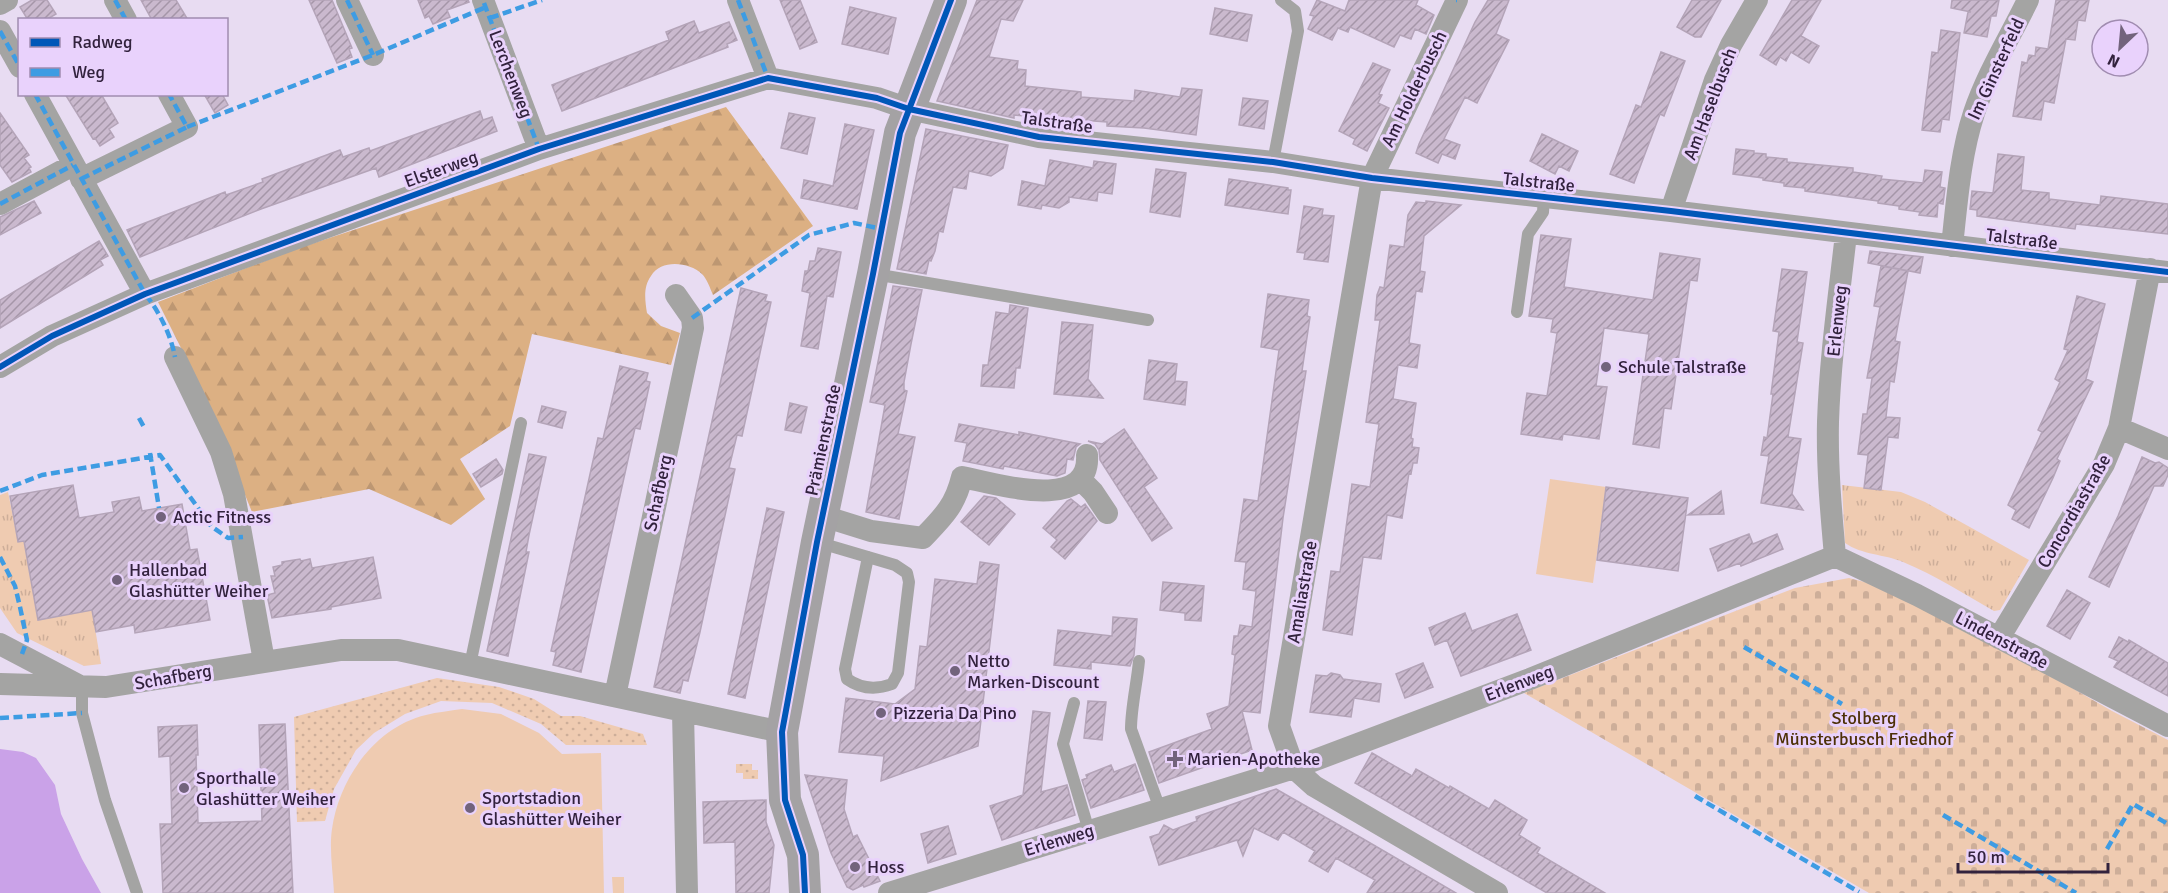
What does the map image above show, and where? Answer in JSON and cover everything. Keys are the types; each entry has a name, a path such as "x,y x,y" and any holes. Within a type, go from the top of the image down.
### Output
{"street":[{"path":"0,4 7,0"},
{"path":"115,0 125,18"},
{"path":"347,0 373,55"},
{"name":"Lerchenweg","path":"483,0 539,149"},
{"path":"738,0 768,78"},
{"name":"Prämienstraße","path":"805,893 803,855 785,800 782,732 820,529 897,150 909,109 951,0"},
{"name":"Am Holderbusch","path":"1372,178 1456,0"},
{"name":"Am Haselbusch","path":"1671,211 1715,80 1731,45 1757,0"},
{"name":"Im Ginsterfeld","path":"1952,246 1959,174 1974,111 2028,0"},
{"path":"0,31 18,63"},
{"name":"Elsterweg","path":"0,367 52,336 145,294 539,149 768,78 877,98 909,109"},
{"path":"36,96 145,294"},
{"path":"0,204 187,127 170,96"},
{"name":"Talstraße","path":"909,109 1039,137 1273,162 1372,178 1671,211 2159,271"},
{"name":"Amaliastraße","path":"1372,178 1279,726 1294,768 1314,786 1497,893"},
{"name":"Erlenweg","path":"889,893 1294,768 1541,674 1835,556 1829,484 1828,422 1833,345 1846,234"},
{"name":"Concordiastraße","path":"1999,638 2104,464 2119,428 2159,271"},
{"name":"Schafberg","path":"615,696 693,328 693,318 675,296"},
{"path":"175,357 221,452 234,494 264,661"},
{"path":"2119,428 2168,449"},
{"path":"1088,455 1087,468 1080,479 1093,492 1107,513"},
{"name":"Prämienstraße","path":"820,529 871,531 923,538 947,513 958,495 962,477 1038,491 1059,490 1071,486 1080,479"},
{"name":"Lindenstraße","path":"1835,556 2168,726"},
{"path":"0,644 82,687"},
{"name":"Schafberg","path":"0,684 106,687 341,650 398,650 782,732"},
{"path":"683,712 687,893"}],"lane":[{"path":"1273,162 1298,31 1295,11 1281,0"},
{"path":"1517,312 1528,234 1543,212 1544,197"},
{"path":"873,274 1148,320"},
{"path":"470,665 521,423"},
{"path":"820,529 868,557 895,565 907,573 909,582 898,674 892,684 880,688 857,686 847,679 845,669 868,557"},
{"path":"1139,661 1131,729 1160,809"},
{"path":"82,687 82,713 105,800 137,893"},
{"path":"1074,703 1063,744 1089,831"}],"green space":[{"path":"726,107 813,226 713,295 704,276 690,267 675,264 661,267 656,271 648,280 646,289 647,313 661,326 680,333 671,365 532,334 510,426 460,459 485,499 451,525 369,489 252,512 204,394 158,302 296,249"},
{"path":"1550,479 1606,487 1593,583 1536,574"},
{"path":"1842,485 1901,492 1925,502 2029,560 2000,610 1994,611 1915,567 1896,559 1859,550 1845,543"},
{"path":"8,492 18,541 24,541 38,619 92,610 101,664 84,666 17,633 0,608 0,495"},
{"name":"Stolberg Münsterbusch Friedhof","path":"1849,578 1907,593 2112,711 2168,740 2168,893 1869,893 1524,693 1795,588"},
{"path":"437,678 499,687 534,699 561,716 580,716 643,734 647,745 566,745 541,724 492,703 441,701 405,714 374,733 356,750 334,789 325,821 297,822 294,717"},
{"name":"Sportstadion Glashütter Weiher","path":"462,709 501,714 539,733 562,754 601,753 604,893 334,893 332,829 342,792 362,758 376,743 408,721 430,714"},
{"path":"736,764 752,764 752,770 758,770 758,779 743,779 743,773 736,773"},
{"path":"612,877 624,877 624,893 613,893"}],"shaded area":[{"path":"0,749 23,752 36,758 55,785 61,814 101,893 0,893"}],"building":[{"path":"32,0 47,0 56,14 49,18 27,18 20,7"},
{"path":"141,0 176,0 187,18 151,18"},
{"path":"309,0 332,0 352,48 349,49 352,57 337,63"},
{"path":"418,0 468,0 469,2 447,10 450,17 433,24 429,16 425,18"},
{"path":"780,0 800,0 817,42 800,49"},
{"path":"977,0 1023,0 1013,21 1001,19 989,57 1018,61 1017,69 1026,70 1025,86 1081,92 1081,97 1134,101 1135,90 1180,97 1182,88 1202,90 1196,135 1107,126 1107,122 1014,115 1014,118 937,101"},
{"path":"1317,0 1345,11 1349,0 1418,0 1416,5 1434,15 1426,34 1415,29 1411,39 1400,35 1394,47 1350,27 1348,32 1338,28 1332,40 1308,29 1314,16 1310,15"},
{"path":"1488,0 1509,0 1496,34 1509,40 1477,103 1465,97 1444,139 1460,145 1455,159 1442,154 1438,163 1416,153 1475,22"},
{"path":"1692,0 1721,0 1701,37 1695,37 1677,27"},
{"path":"1792,0 1821,0 1801,36 1819,46 1809,63 1791,52 1786,61 1780,57 1776,65 1760,55"},
{"path":"1952,0 1999,0 1996,16 1991,16 1987,37 1964,33 1968,12 1971,12 1951,8"},
{"path":"2056,0 2089,0 2085,21 2078,20 2075,40 2066,39 2054,103 2044,101 2041,120 2013,116 2022,62 2027,63 2029,55 2035,56 2036,47 2048,49"},
{"path":"850,7 896,18 888,54 842,44"},
{"path":"1215,8 1252,15 1247,41 1210,34"},
{"path":"694,21 699,33 729,22 737,40 727,44 728,47 562,111 552,85 669,40 666,32"},
{"path":"1941,30 1960,33 1949,120 1942,119 1940,132 1922,130 1932,52 1938,53"},
{"path":"1661,52 1685,61 1664,116 1660,114 1634,183 1610,174 1636,105 1641,107"},
{"path":"1373,63 1390,70 1379,94 1382,95 1378,103 1389,108 1367,151 1353,144 1355,139 1339,131"},
{"path":"66,96 102,96 118,123 109,129 114,137 100,146 95,138 93,139"},
{"path":"205,96 223,96 228,105 215,113"},
{"path":"1243,98 1268,101 1264,129 1239,125"},
{"path":"480,111 483,120 492,117 497,131 379,177 376,168 261,209 140,257 127,230 225,192 226,195 263,182 262,179 340,150 343,157 369,148 370,151"},
{"path":"0,113 29,155 24,158 31,167 29,168 31,172 12,182 0,165"},
{"path":"789,113 815,118 807,154 781,148"},
{"path":"845,124 874,130 857,209 801,198 804,180 833,186"},
{"path":"926,129 1008,145 1003,168 991,176 969,171 966,189 953,187 943,232 939,231 935,251 931,261 929,260 926,274 897,269"},
{"path":"1542,134 1578,151 1569,171 1559,166 1555,174 1530,161"},
{"path":"1736,149 1766,154 1766,157 1787,159 1787,162 1853,168 1853,172 1882,176 1881,179 1923,183 1925,170 1942,172 1940,187 1945,188 1943,204 1938,203 1937,217 1919,215 1920,212 1899,209 1899,206 1878,203 1878,201 1805,191 1805,188 1784,186 1784,183 1763,180 1763,178 1733,174"},
{"path":"1998,154 2024,157 2021,190 2049,193 2049,199 2100,205 2101,196 2168,204 2168,234 2076,224 2075,229 1977,216 1977,210 1970,209 1972,191 1993,193"},
{"path":"1050,160 1093,168 1094,161 1116,164 1112,194 1098,192 1097,201 1069,197 1069,202 1059,208 1042,205 1041,209 1018,205 1022,181 1045,186"},
{"path":"1156,169 1186,173 1180,217 1150,212"},
{"path":"1229,179 1288,188 1291,190 1288,214 1225,205"},
{"path":"34,201 41,213 0,235 0,217"},
{"path":"1426,201 1461,205 1424,236 1420,271 1425,272 1422,292 1416,291 1409,343 1420,345 1417,368 1398,365 1393,399 1416,403 1411,438 1413,439 1412,447 1419,448 1417,463 1413,463 1411,474 1409,473 1402,518 1387,515 1381,559 1363,557 1352,635 1323,630 1331,571 1340,572 1352,484 1370,487 1379,424 1366,422 1380,320 1375,320 1377,295 1380,287 1384,288 1390,245 1404,247 1408,215 1416,202 1426,203"},
{"path":"1304,206 1323,209 1322,215 1334,216 1328,262 1304,259 1305,253 1297,252"},
{"path":"1541,235 1571,239 1564,287 1653,300 1660,253 1700,259 1697,281 1690,280 1671,409 1664,408 1659,448 1633,444 1649,334 1604,328 1596,386 1607,387 1599,439 1563,434 1562,440 1521,434 1527,393 1547,396 1557,333 1551,332 1553,319 1529,316"},
{"path":"99,241 108,256 100,260 103,265 0,328 0,300"},
{"path":"818,248 841,252 833,297 827,296 818,349 801,346 810,293 802,291 805,271 808,271 810,261 815,261"},
{"path":"1870,251 1923,257 1920,273 1868,263"},
{"path":"1881,266 1908,271 1895,341 1900,342 1897,363 1894,382 1890,381 1886,417 1900,418 1898,438 1888,437 1881,490 1864,488 1868,455 1858,454 1863,414 1867,414 1872,378 1867,378 1880,307 1874,306"},
{"path":"1782,269 1807,272 1797,342 1803,343 1788,437 1801,439 1792,494 1803,510 1761,503 1769,456 1761,455 1764,437 1767,438 1773,394 1771,394 1779,332 1773,331"},
{"path":"893,286 922,290 904,382 904,390 907,391 898,434 915,437 899,519 866,512 885,405 870,402"},
{"path":"741,288 767,295 765,301 771,302 742,436 737,435 729,468 735,469 700,632 688,681 683,680 680,693 654,687"},
{"path":"1268,294 1309,300 1307,316 1310,317 1302,371 1306,371 1283,518 1260,713 1242,711 1252,750 1159,783 1149,752 1212,729 1207,714 1229,706 1235,655 1232,654 1234,636 1238,636 1240,625 1252,627 1256,591 1243,589 1246,562 1235,561 1244,499 1258,501 1279,350 1261,347"},
{"path":"2077,296 2105,304 2086,379 2093,382 2057,459 2060,461 2029,528 2012,519 2016,510 2008,505 2042,432 2038,430 2060,382 2055,379 2068,350 2064,349"},
{"path":"1010,305 1028,308 1020,368 1016,368 1014,388 981,386 983,365 988,365 996,312 1009,314"},
{"path":"1062,322 1093,325 1088,379 1103,398 1054,394"},
{"path":"1149,360 1177,364 1175,381 1187,382 1185,405 1144,399"},
{"path":"620,366 648,373 646,381 650,382 640,429 635,428 581,672 553,665 556,652 551,651 598,438 603,439"},
{"path":"790,403 807,407 801,433 785,430"},
{"path":"542,406 566,412 562,428 538,422"},
{"path":"959,424 1019,435 1019,432 1080,444 1076,447 1073,460 1067,459 1065,473 1057,476 1004,466 1003,469 963,461 967,443 955,441"},
{"path":"1124,429 1157,478 1144,487 1172,528 1152,541 1100,460 1099,450 1095,444 1088,441 1102,444"},
{"path":"529,454 546,457 529,535 526,552 529,552 508,656 487,651"},
{"path":"2142,457 2155,463 2159,462 2168,468 2168,475 2163,486 2154,486 2109,587 2089,577 2118,516"},
{"path":"496,459 503,470 502,474 481,487 473,474"},
{"name":"Hallenbad Glashütter Weiher","path":"73,485 79,518 114,512 112,502 139,497 142,511 182,504 190,550 197,549 210,620 135,633 134,625 96,632 92,610 38,620 24,541 18,542 10,496"},
{"path":"1606,487 1688,498 1678,571 1597,560"},
{"path":"1721,491 1724,514 1688,515"},
{"path":"984,496 996,498 1015,514 989,545 961,522"},
{"path":"1071,499 1081,507 1085,504 1097,521 1065,559 1051,547 1057,540 1043,528"},
{"path":"767,508 784,512 745,698 728,694"},
{"path":"1749,534 1753,544 1777,534 1783,549 1741,566 1740,563 1718,571 1710,549"},
{"path":"373,557 381,598 272,618 267,595 275,593 271,576 275,576 273,567 282,565 282,562 300,559 301,561 310,559 312,568"},
{"name":"Netto Marken-Discount","path":"980,562 999,565 978,746 881,781 884,756 839,752 846,698 895,704 915,689 920,646 927,647 935,579 977,584"},
{"path":"1163,582 1204,586 1201,621 1185,620 1185,613 1160,610"},
{"path":"2067,590 2090,603 2070,639 2047,626"},
{"path":"1465,613 1472,631 1517,614 1531,650 1461,676 1447,640 1435,645 1429,628"},
{"path":"1113,617 1137,619 1134,655 1130,666 1091,662 1091,669 1054,665 1058,630 1112,636"},
{"path":"2119,637 2128,642 2129,640 2168,663 2168,696 2114,667 2118,661 2109,657"},
{"path":"1423,663 1433,687 1405,698 1396,674"},
{"path":"1331,673 1340,675 1343,679 1381,684 1379,702 1354,698 1351,717 1310,712 1316,675 1327,676"},
{"path":"1088,701 1106,702 1102,740 1084,738"},
{"path":"1033,711 1050,713 1041,792 1067,785 1075,815 1002,840 990,806 1023,795"},
{"name":"Sporthalle Glashütter Weiher","path":"285,724 293,893 163,893 160,824 172,824 170,756 159,757 158,727 197,725 198,823 262,821 259,725"},
{"path":"1372,753 1412,776 1416,769 1489,809 1495,800 1527,820 1519,835 1540,848 1537,853 1605,893 1547,893 1355,783"},
{"path":"1135,764 1144,790 1091,808 1082,780 1087,778 1086,775 1111,765 1114,772"},
{"path":"805,775 847,780 844,809 853,837 857,835 880,881 853,890 847,887 831,853"},
{"path":"1276,789 1456,893 1367,893 1375,880 1336,858 1328,872 1309,861 1315,851 1283,832 1278,840 1254,828 1243,856 1237,840 1159,865 1150,837 1159,834 1164,825 1173,830 1197,821 1196,817"},
{"path":"766,800 766,822 774,845 769,893 736,893 735,842 704,843 703,802"},
{"path":"948,826 956,854 928,863 921,834"}],"marked path":[{"path":"115,0 125,18"},
{"path":"347,0 373,55"},
{"path":"490,18 542,0"},
{"path":"738,0 768,78"},
{"path":"484,3 539,149"},
{"path":"187,127 373,55 486,7"},
{"path":"0,31 18,63"},
{"path":"36,96 145,294 160,316 171,340 175,357"},
{"path":"81,179 187,127 170,96"},
{"path":"0,204 73,165"},
{"path":"692,318 809,235 854,223 882,229"},
{"path":"139,418 145,429"},
{"path":"150,453 159,508"},
{"path":"0,491 42,475 160,455 211,526 228,538 243,537"},
{"path":"0,557 15,586 20,607 27,640 22,654"},
{"path":"1744,647 1842,704"},
{"path":"0,718 82,713"},
{"path":"1695,796 1859,892"},
{"path":"2107,849 2133,804 2168,824"},
{"path":"1943,815 2076,893"}],"cycle path":[{"path":"805,893 803,855 785,800 782,732 817,542 900,133 951,0"},
{"path":"0,367 52,336 145,294 539,149 768,78 877,98 909,109 1039,137 1273,162 1372,178 1671,211 2168,272"}],"place":[{"name":"Schule Talstraße","path":"1606,367"},
{"name":"Actic Fitness","path":"161,517"},
{"name":"Hallenbad Glashütter Weiher","path":"117,580"},
{"name":"Netto Marken-Discount","path":"955,671"},
{"name":"Pizzeria Da Pino","path":"881,713"},
{"name":"Marien-Apotheke","path":"1175,759"},
{"name":"Sporthalle Glashütter Weiher","path":"184,788"},
{"name":"Sportstadion Glashütter Weiher","path":"470,808"},
{"name":"Hoss","path":"855,867"}]}
